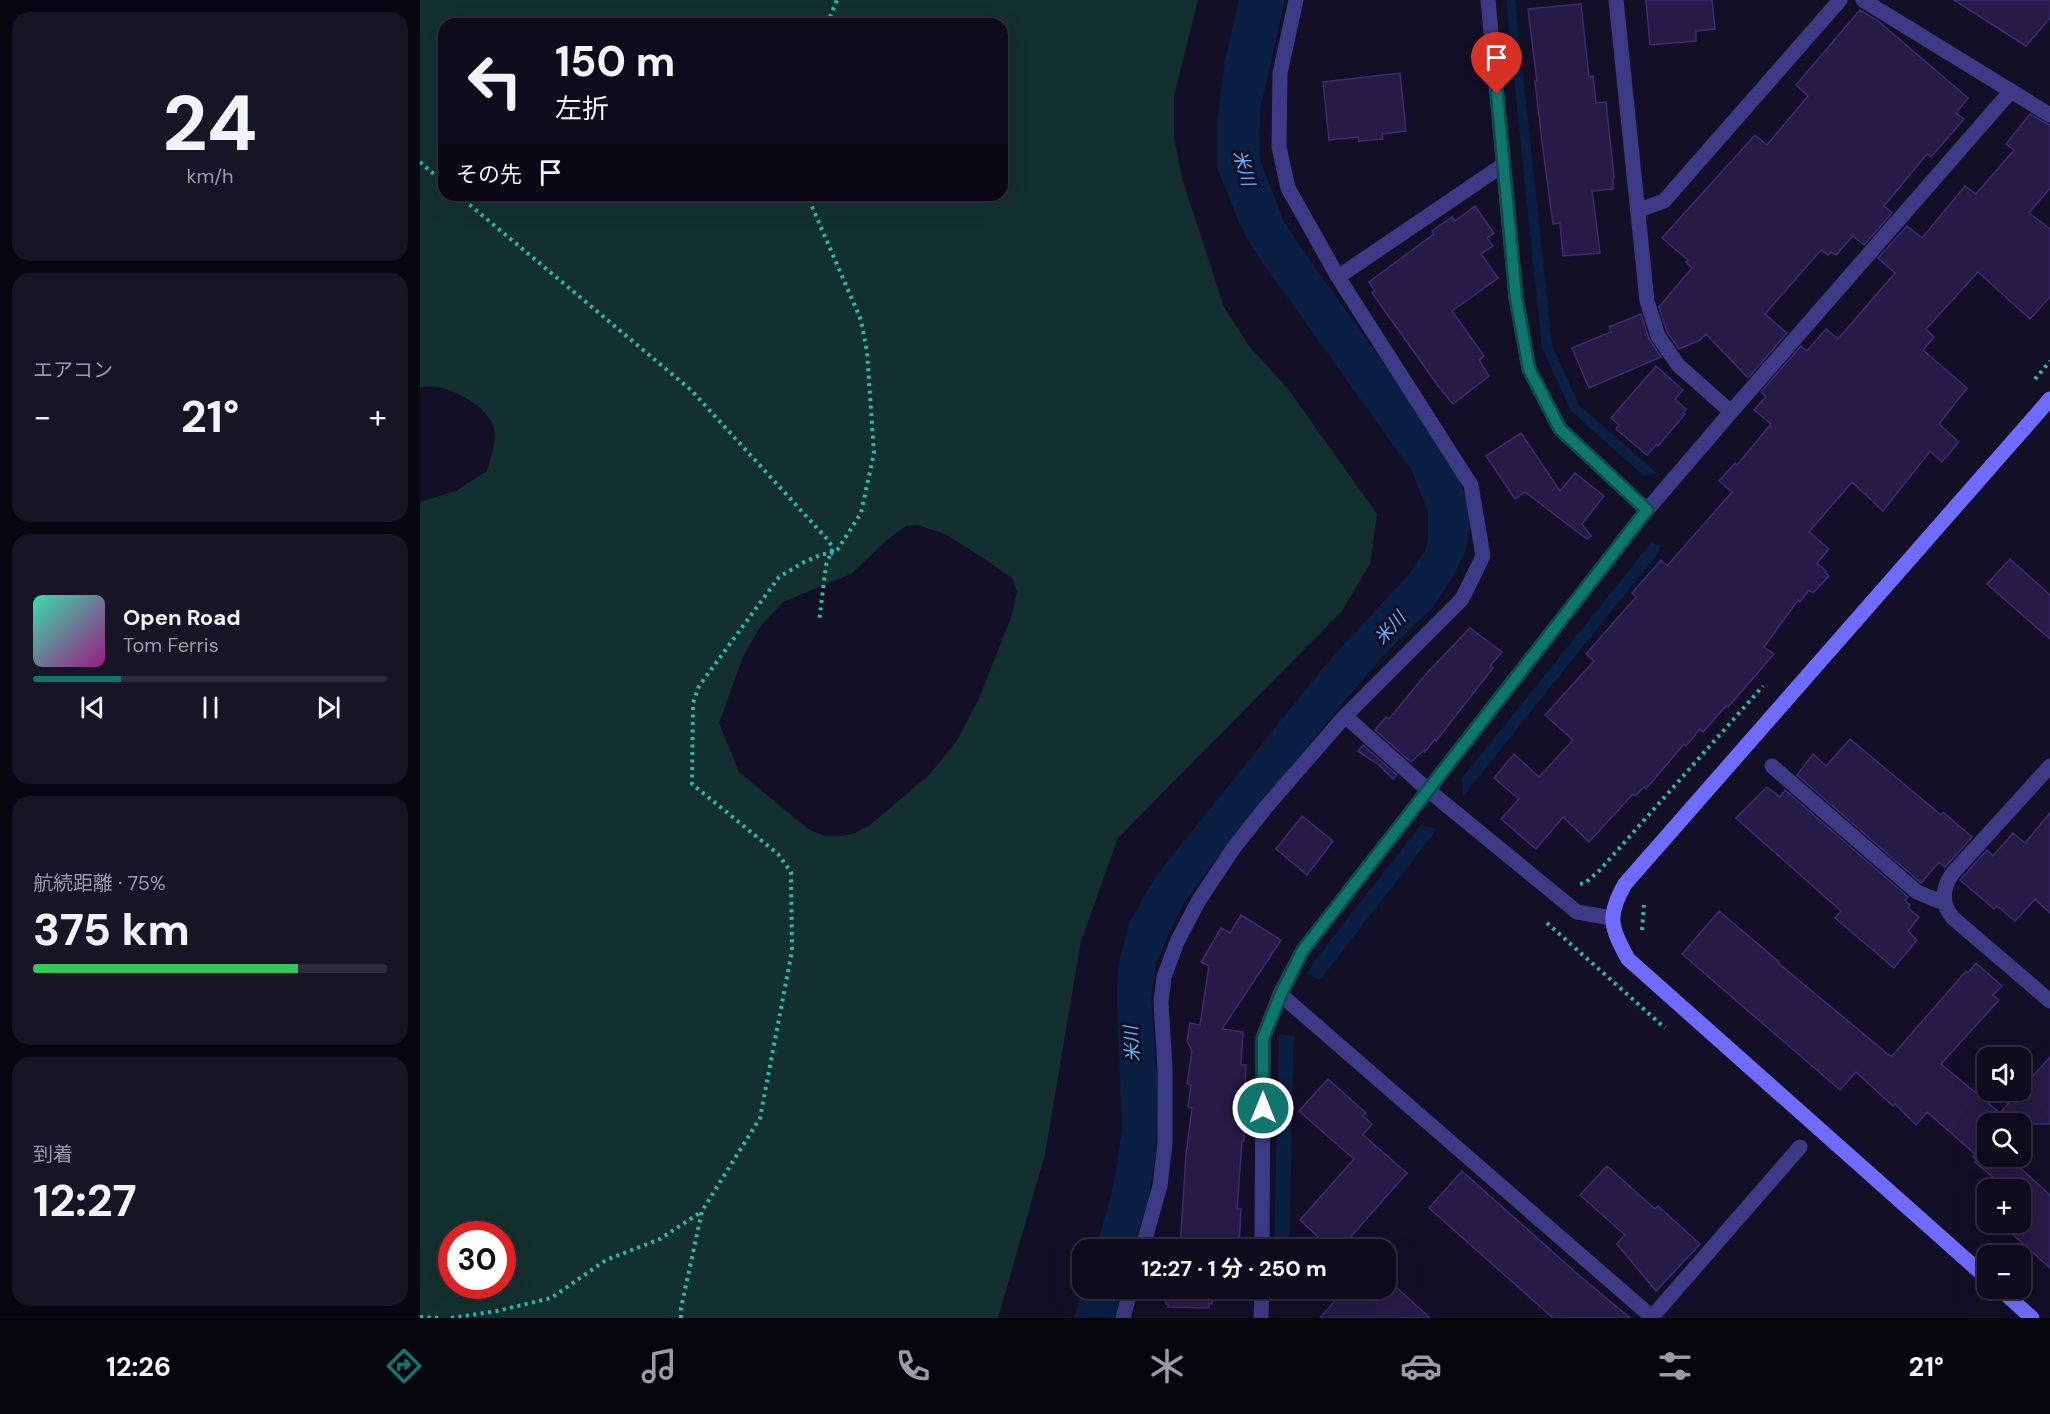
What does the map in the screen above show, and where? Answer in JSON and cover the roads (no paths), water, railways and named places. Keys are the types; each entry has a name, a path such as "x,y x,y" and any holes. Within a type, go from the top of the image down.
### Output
{"street":[{"path":"1145,1239 1160,1186 1165,1144 1161,1002 1164,977 1177,942 1199,900 1233,849 1266,807 1345,716 1462,599 1483,556 1471,485 1338,277 1288,188 1279,147 1280,73 1296,0"},
{"path":"1488,0 1516,298 1529,369 1560,429 1647,510"},
{"path":"1617,0 1647,301 1658,336 1678,365 1731,412"},
{"path":"1639,210 1664,201 1840,0"},
{"path":"1863,0 2050,116"},
{"path":"1262,1239 1263,1038 1281,994 1303,950 1647,510 2011,91"},
{"path":"1338,277 1503,165"},
{"path":"1977,1269 1628,959 1617,939 1612,918 1615,902 1625,884 2050,400"},
{"path":"1345,716 1428,790 1578,912 1612,918"},
{"path":"1772,766 1917,892 1944,903"},
{"path":"2050,766 1952,874 1946,882 1944,903 1953,918 2050,1001"},
{"path":"1281,994 1653,1317 1800,1147"},
{"path":"1123,1318 1128,1299"},
{"path":"1261,1318 1262,1299"},
{"path":"2011,1299 2032,1318"}],"water":[{"name":"米川","path":"1239,0 1285,0 1260,110 1259,156 1263,168 1283,219 1296,241 1388,369 1452,464 1464,491 1471,519 1466,550 1454,575 1433,607 1383,656 1346,699 1212,864 1181,908 1156,963 1151,998 1157,1077 1156,1153 1147,1204 1136,1239 1098,1239 1110,1200 1122,1129 1118,967 1129,923 1156,876 1327,663 1410,573 1426,549 1428,538 1428,512 1412,471 1257,255 1241,227 1217,167 1217,123 1225,60"},
{"path":"1506,0 1515,0 1552,345 1579,405 1657,473 1644,476 1571,411 1542,348"},
{"path":"1651,543 1660,545 1659,552 1463,796 1462,778"},
{"path":"1421,825 1437,829 1320,980 1307,974 1316,959"},
{"path":"1279,1034 1294,1036 1289,1239 1274,1239"},
{"path":"1080,1299 1120,1299 1115,1318 1074,1318"}]}
